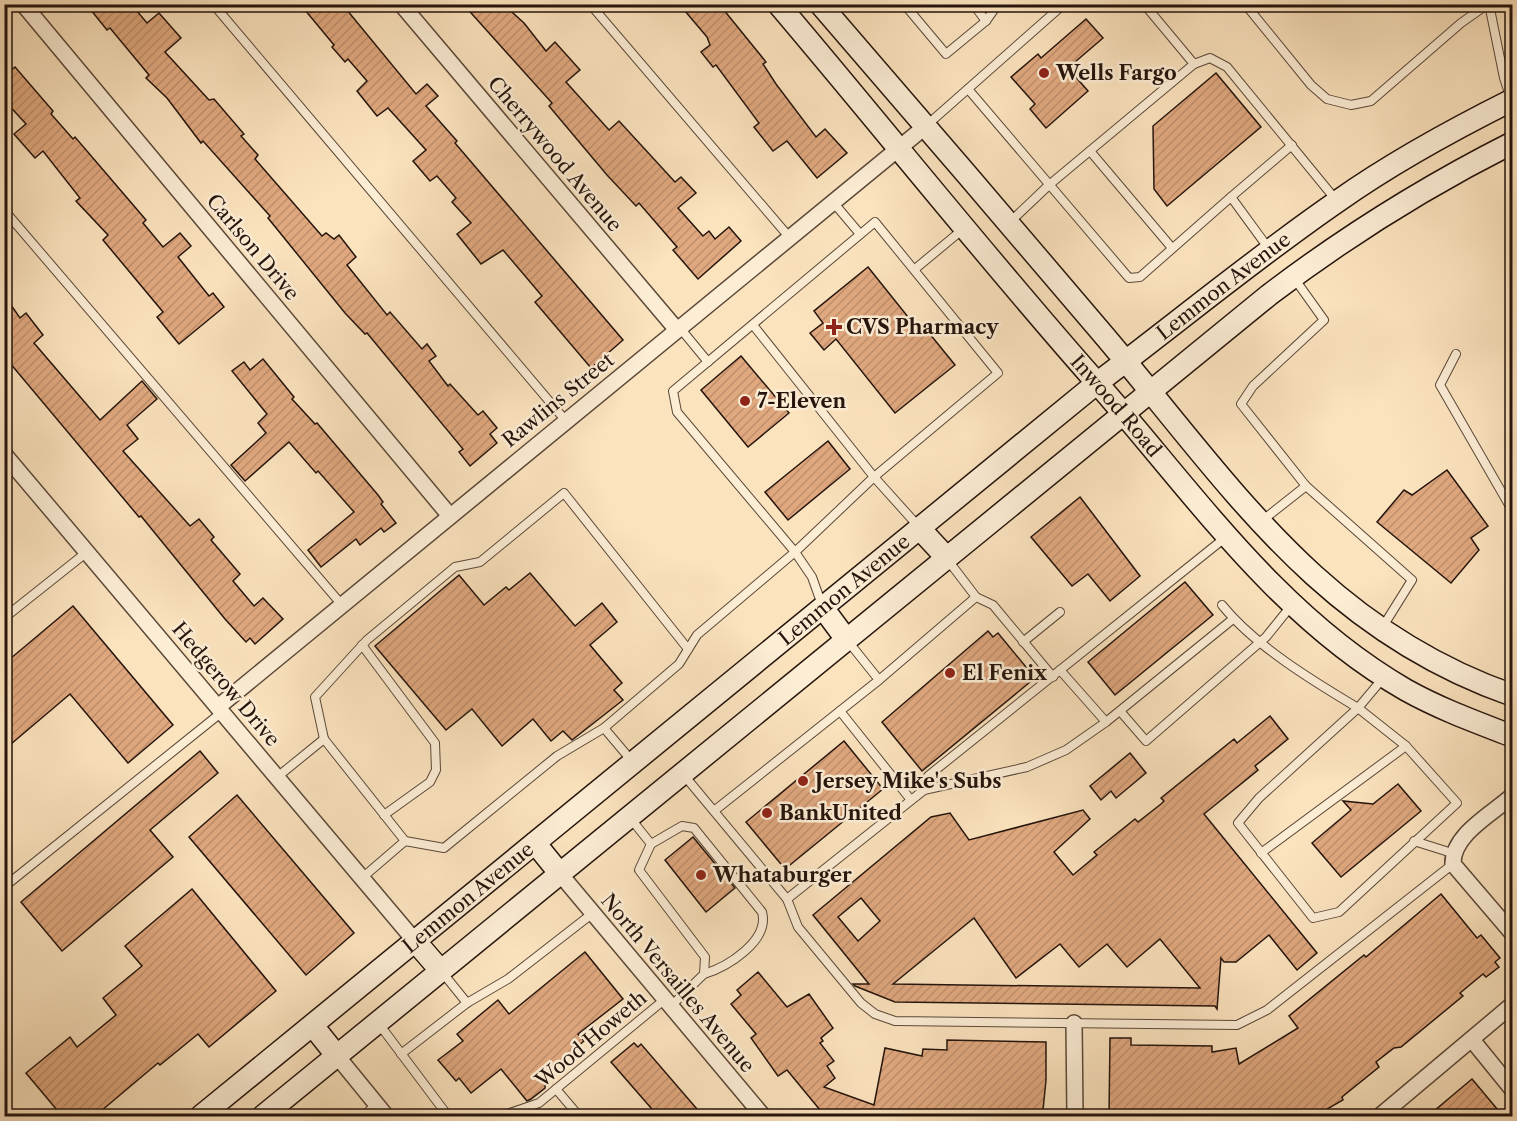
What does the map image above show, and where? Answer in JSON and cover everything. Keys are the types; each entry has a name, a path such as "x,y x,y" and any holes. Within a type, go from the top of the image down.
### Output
{"main road":[{"name":"Inwood Road","path":"778,4 1121,413 1227,536 1292,605 1359,659 1385,676 1440,707 1512,736"},
{"name":"Inwood Road","path":"820,4 1126,362 1259,523 1308,572 1380,631 1451,670 1512,695"},
{"name":"Lemmon Avenue","path":"201,1116 1097,383 1337,201 1392,165 1512,101"},
{"name":"Lemmon Avenue","path":"263,1116 561,875 1121,413 1293,276 1374,221 1460,170 1512,143"},
{"path":"1270,250 1293,276"},
{"path":"920,529 946,557"},
{"path":"823,608 846,639"},
{"path":"1359,659 1380,631"},
{"path":"535,843 561,875"},
{"path":"415,941 441,971"},
{"path":"313,1026 337,1056"}],"street":[{"name":"Carlson Drive","path":"23,4 450,516"},
{"name":"Cherrywood Avenue","path":"401,4 678,329"},
{"name":"Rawlins Street","path":"220,710 342,605 926,126"},
{"name":"Hedgerow Drive","path":"4,454 415,941"},
{"path":"1512,796 1460,840 1453,859 1512,933"},
{"name":"North Versailles Avenue","path":"561,875 763,1116"},
{"path":"1380,1116 1473,1041 1512,1005"},
{"path":"1074,1023 1075,1116"},
{"path":"1473,1041 1512,1089"},
{"path":"337,1056 381,1111"}],"lane":[{"path":"213,4 566,421"},
{"path":"590,4 790,238"},
{"path":"904,4 946,54 986,21 998,4"},
{"path":"973,4 986,21"},
{"path":"926,126 1064,4"},
{"path":"1144,4 1194,64"},
{"path":"1245,4 1311,85 1327,99 1351,105 1371,101 1461,23 1489,4 1504,78 1512,101"},
{"path":"1009,224 1049,185 1194,64 1210,58 1227,67 1337,201"},
{"path":"968,89 1129,278 1140,277 1292,145"},
{"path":"1090,151 1172,248"},
{"path":"1232,197 1270,250"},
{"path":"833,202 860,234"},
{"path":"4,210 342,605"},
{"path":"688,649 564,493 480,562 455,567 362,645 315,697 324,739 405,841 444,848 557,756 604,728 679,664 697,635 795,552 874,477 998,373 875,222 673,391 677,412 795,552 812,577 823,608"},
{"path":"915,269 965,227"},
{"path":"1293,276 1324,320 1253,386 1241,404 1306,486 1412,580 1380,631"},
{"path":"753,325 874,477 920,529"},
{"path":"678,329 708,362"},
{"path":"1456,354 1440,385 1512,510"},
{"path":"1259,523 1306,486"},
{"path":"924,790 928,776 1227,536"},
{"path":"4,618 87,552"},
{"path":"946,557 976,597 993,605 1053,677"},
{"path":"714,811 879,680 976,597"},
{"path":"1222,605 1233,619 1260,641 1358,708 1406,746 1456,803 1339,912 1313,918 1238,823 1259,798 1358,708 1385,676"},
{"path":"1120,711 1146,741 1260,641 1292,605"},
{"path":"1023,642 1060,612"},
{"path":"787,898 924,790 1027,766 1066,750 1106,723 1233,619"},
{"path":"846,639 879,680"},
{"path":"362,645 435,743 436,770 430,782 384,815"},
{"path":"1060,670 1106,723"},
{"path":"4,887 220,710"},
{"path":"840,711 911,800"},
{"path":"604,728 633,763"},
{"path":"276,778 324,739"},
{"path":"1261,853 1406,746"},
{"path":"683,774 787,898 798,927 861,1003 875,1014 895,1021 1237,1025 1266,1010 1453,859 1414,842"},
{"path":"630,818 651,844 639,870 701,949 705,957 704,974"},
{"name":"Wood Howeth","path":"501,1116 539,1103 704,974 721,969 758,938 764,924 762,912 694,828 682,826 651,844"},
{"path":"362,878 405,841"},
{"path":"401,1054 466,1002 508,979 592,914"},
{"path":"441,971 466,1002"},
{"path":"378,1022 448,1116"},
{"path":"556,1089 579,1116"},
{"path":"363,1116 381,1111"}],"building":[{"path":"86,4 131,4 147,23 159,13 181,38 165,52 209,100 214,99 244,134 241,136 258,155 255,159 322,236 326,233 334,239 339,235 356,257 347,265 387,315 390,312 422,349 427,344 436,356 429,361 448,386 450,384 478,415 483,411 497,428 490,434 497,443 470,466 459,452 463,449 367,333 365,334 345,313 268,218 270,216 203,141 201,143 167,98 146,78 149,75 110,28 107,30"},
{"path":"300,4 342,4 416,94 427,84 438,96 426,106 623,340 591,368 535,302 542,296 503,250 481,264 457,234 471,223 452,202 456,198 437,176 430,181 413,161 426,150 388,108 377,116 357,91 367,81 348,59 345,62"},
{"path":"463,4 503,4 524,23 546,51 555,42 580,70 566,82 609,130 619,121 675,182 681,177 696,193 678,208 703,236 709,231 715,239 729,227 741,241 698,279 673,250 677,247 639,203 636,206 607,175 549,106 552,103"},
{"path":"679,4 719,4 766,62 763,64 776,84 816,137 825,129 847,153 817,178 787,141 773,151 754,127 759,123 716,65 713,67 701,52 710,45 707,37"},
{"name":"Wells Fargo","path":"1086,19 1103,38 1068,68 1088,91 1046,128 1030,109 1035,104 1011,77 1038,54 1041,58"},
{"path":"15,67 53,111 51,114 73,139 75,137 146,220 143,223 163,247 180,233 191,246 178,257 209,296 213,293 224,307 179,344 157,317 163,312 103,240 108,235 76,201 80,198 43,151 35,158 14,134 26,124 4,100 4,76"},
{"path":"1216,73 1261,127 1167,206 1154,189 1153,126"},
{"name":"CVS Pharmacy","path":"868,267 920,332 925,328 955,365 895,413 836,339 824,350 810,333 823,323 814,311"},
{"path":"4,295 20,318 26,313 43,335 34,343 100,420 142,381 157,399 127,425 138,439 123,451 190,526 199,519 214,537 211,540 240,574 233,581 254,606 263,598 283,619 255,644 250,638 246,642 225,619 141,516 139,517 4,356"},
{"name":"7-Eleven","path":"741,356 789,413 748,447 701,390"},
{"path":"263,359 294,397 292,399 315,424 317,423 378,495 383,502 381,504 396,523 384,532 381,528 360,545 356,539 321,567 308,550 354,512 318,471 316,473 289,442 245,481 231,465 266,433 258,423 267,414 232,371 244,362 250,370"},
{"name":"7-Eleven","path":"828,441 850,469 788,520 765,492"},
{"path":"1447,470 1488,526 1471,538 1479,550 1451,583 1377,522 1404,490 1412,495"},
{"path":"1080,497 1140,576 1110,601 1088,574 1072,586 1031,537"},
{"path":"530,573 575,626 602,603 617,622 590,645 622,683 614,690 623,700 572,740 563,731 551,741 533,719 502,746 472,709 446,730 375,646 459,575 484,605 506,587 509,590"},
{"path":"1185,582 1213,615 1115,695 1088,662"},
{"path":"73,606 173,725 128,763 70,694 4,750 4,664"},
{"path":"988,631 993,637 998,633 1035,678 922,771 882,722"},
{"path":"1270,716 1288,739 1255,766 1258,770 1204,814 1317,953 1297,970 1269,935 1236,962 1224,962 1221,958 1217,1009 1215,1006 895,1002 853,984 869,984 813,915 931,817 950,813 969,840 1083,810 1090,819 1054,852 1073,875 1097,855 1094,852 1135,819 1138,822 1161,804 1164,801 1161,798 1234,739 1237,743","holes":["861,898 880,921 858,941 838,917","974,918 1016,978 1060,944 1079,967 1107,944 1127,967 1160,939 1200,988 893,984"]},
{"path":"844,741 883,789 785,869 746,822"},
{"path":"200,751 218,773 150,830 173,857 62,951 21,902"},
{"path":"1130,753 1146,773 1116,798 1111,791 1101,800 1090,786"},
{"path":"1398,784 1421,811 1341,877 1312,843 1351,810 1343,801 1373,804"},
{"path":"237,795 354,933 306,975 189,837"},
{"name":"Whataburger","path":"693,837 735,888 706,912 665,860"},
{"path":"192,889 276,991 209,1047 198,1034 160,1065 158,1063 95,1116 62,1116 26,1073 70,1037 77,1047 116,1015 103,998 142,966 125,946"},
{"path":"1441,894 1477,938 1481,935 1500,958 1495,962 1499,967 1486,977 1483,974 1460,993 1463,996 1401,1047 1394,1048 1376,1062 1379,1067 1342,1097 1343,1100 1315,1116 1109,1116 1110,1038 1131,1038 1131,1045 1212,1046 1212,1052 1236,1048 1239,1064 1298,1028 1289,1016 1364,955 1366,957"},
{"path":"585,952 623,999 578,1034 584,1041 546,1074 545,1088 527,1101 501,1069 471,1093 459,1078 456,1081 438,1060 463,1041 457,1034 498,1000 509,1014"},
{"path":"758,972 787,1007 809,994 833,1028 821,1038 823,1041 820,1043 834,1061 827,1066 835,1078 824,1087 874,1105 885,1048 922,1056 923,1049 947,1050 947,1040 1046,1042 1043,1110 1037,1116 825,1116 787,1070 778,1076 751,1038 756,1034 731,1004 741,995 737,990"},
{"path":"634,1043 638,1047 641,1044 703,1116 658,1116 611,1062"},
{"path":"1472,1079 1503,1116 1428,1116"}],"place":[{"name":"Wells Fargo","path":"1044,73"},
{"name":"CVS Pharmacy","path":"834,327"},
{"name":"7-Eleven","path":"745,401"},
{"name":"El Fenix","path":"950,673"},
{"name":"Jersey Mike's Subs","path":"803,781"},
{"name":"BankUnited","path":"767,813"},
{"name":"Whataburger","path":"701,875"}]}
